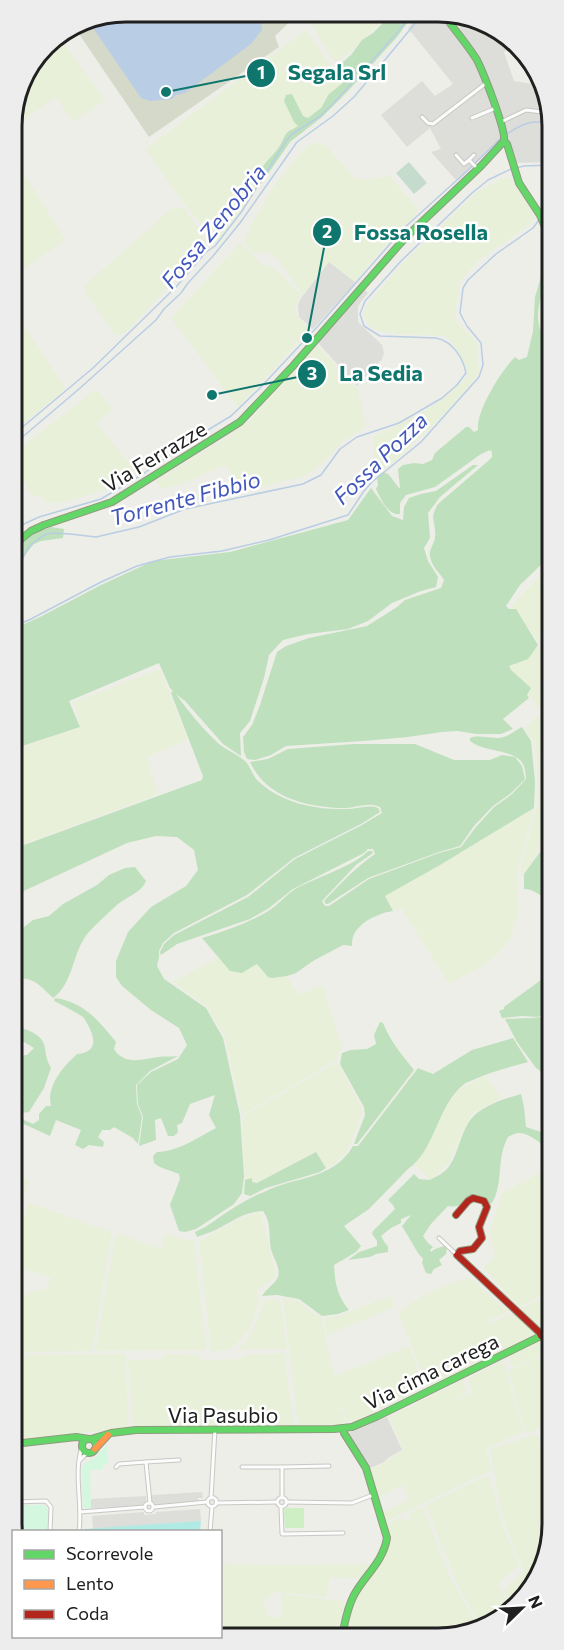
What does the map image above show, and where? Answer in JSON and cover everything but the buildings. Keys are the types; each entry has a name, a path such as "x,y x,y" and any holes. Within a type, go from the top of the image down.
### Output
{"street":[{"path":"449,23 477,61 501,122 515,174 542,220"},
{"path":"422,117 428,123 433,124 486,83"},
{"path":"472,118 496,108"},
{"path":"501,122 526,110 541,112"},
{"name":"Via Ferrazze","path":"23,538 53,522 112,502 240,422 473,164 505,136"},
{"path":"456,155 465,164 473,164 474,155"},
{"path":"456,1215 473,1198 481,1199 487,1207 479,1227 482,1238 473,1249 460,1251 459,1256"},
{"path":"440,1238 540,1332 541,1336"},
{"name":"Via cima carega","path":"334,1429 352,1427 378,1416 541,1336"},
{"path":"344,1428 344,1433 366,1468 385,1530 386,1545 381,1558 355,1594 344,1628"},
{"name":"Via Pasubio","path":"82,1446 85,1440 111,1433 136,1430 334,1429"},
{"path":"145,1507 148,1511 154,1507 207,1502 211,1498 214,1430"},
{"path":"79,1461 87,1453 93,1452 111,1433"},
{"path":"72,1438 87,1453"},
{"name":"Via Pasubio","path":"22,1442 72,1438 90,1439"},
{"path":"90,1439 95,1442 95,1449"},
{"path":"79,1530 78,1456 82,1446"},
{"path":"116,1467 119,1464 179,1460"},
{"path":"146,1462 150,1503 154,1507"},
{"path":"242,1467 328,1466"},
{"path":"282,1467 282,1498 286,1502 352,1503 374,1495"},
{"path":"211,1498 215,1499 216,1503"},
{"path":"210,1530 212,1507 216,1503 277,1502 279,1498 282,1498"},
{"path":"22,1502 46,1501 51,1507 50,1530"},
{"path":"207,1502 212,1507"},
{"path":"277,1502 281,1507 282,1534 343,1533"},
{"path":"281,1507 285,1506 286,1502"},
{"path":"80,1512 145,1507 147,1503 150,1503"}],"shaded area":[{"path":"126,22 290,22 275,36 279,47 149,137 79,34 106,24"},
{"path":"126,22 261,22 262,30 251,44 185,93 176,95 172,99 150,101 141,98 93,28"},
{"path":"310,22 381,22 357,46 335,63"},
{"path":"413,22 446,23 453,31 463,25 490,36 508,50 504,52 514,81 532,84 540,106 542,162 514,163 508,143 502,138 459,180 455,179 431,152 441,149 430,128 407,147 381,115 422,81 435,96 453,84 408,28"},
{"path":"306,30 336,73 343,75 344,82 308,119 303,116 299,107 291,114 298,126 286,135 278,150 263,166 258,183 261,184 219,244 181,200 146,150"},
{"path":"64,44 105,100 73,122 56,97 23,120 24,106 30,87 40,69"},
{"path":"312,143 327,146 354,178 363,180 390,176 418,209 355,282 329,262 303,295 279,261 267,251 254,254 243,242 275,184"},
{"path":"409,162 427,183 414,194 396,173"},
{"path":"23,172 64,238 64,241 23,269"},
{"path":"506,177 510,178 535,217 528,226 479,260 460,281 455,318 457,323 477,343 479,372 437,422 376,476 373,461 374,436 442,400 464,380 467,370 459,352 446,336 398,334 370,327 364,317 367,304 404,262 471,197"},
{"path":"178,207 184,208 206,241 206,247 196,252 187,267 126,332 115,335 87,295 85,285 170,210"},
{"path":"240,243 262,265 274,268 300,294 295,311 301,321 310,328 239,406 171,318"},
{"path":"329,262 355,283 313,329 299,317 298,305"},
{"path":"365,290 368,293 358,307 358,320 382,345 384,353 382,359 357,386 319,344 320,340"},
{"path":"542,304 542,328 540,323"},
{"path":"23,324 66,389 23,424"},
{"path":"316,346 332,360 358,390 366,427 341,443 325,461 306,476 241,492 225,465 182,484 162,489 155,481 223,440 250,420"},
{"path":"96,389 113,409 96,423 135,470 107,489 64,502 44,502 43,497 31,495 23,482 23,446"},
{"path":"542,575 542,645 511,606"},
{"path":"542,645 542,708 540,709 508,669"},
{"path":"160,669 188,740 146,757 158,794 22,844 23,747 80,727 74,702"},
{"path":"542,713 541,846 521,876 521,867 538,801 536,745 524,728"},
{"path":"534,808 517,873 519,913 510,939 503,949 485,965 449,984 401,908 393,911 385,896"},
{"path":"219,957 247,971 257,964 268,977 287,976 295,990 301,994 323,985 342,1049 338,1059 242,1115 225,1037 207,1007 173,982"},
{"path":"338,1062 362,1107 362,1115 346,1153 326,1168 315,1152 256,1183 251,1179 245,1180 242,1121 246,1114"},
{"path":"485,1076 501,1098 472,1114 449,1163 430,1180 415,1164 429,1142 439,1118 461,1088"},
{"path":"540,1173 541,1175 541,1296 519,1306 483,1268 493,1259 495,1253 489,1234 502,1193"},
{"path":"22,1178 30,1180 22,1197"},
{"path":"29,1203 112,1232 92,1351 22,1352 22,1298 28,1293 46,1289 51,1278 22,1268 22,1219"},
{"path":"261,1212 276,1277 257,1290 259,1301 255,1316 239,1341 231,1349 211,1352 199,1241 239,1219"},
{"path":"116,1233 162,1249 164,1233 181,1239 194,1240 206,1348 204,1350 95,1351"},
{"path":"465,1278 471,1279 508,1312 489,1320 485,1325 516,1312 535,1329 536,1335 428,1388 398,1313 425,1294"},
{"path":"393,1295 392,1300 395,1307 327,1335 325,1318 338,1316"},
{"path":"283,1298 298,1301 322,1318 327,1346 341,1400 335,1376 409,1346 424,1388 356,1421 347,1421 341,1401 342,1407 324,1415 342,1408 346,1425 300,1428"},
{"path":"280,1299 287,1349 239,1349 253,1330 264,1301"},
{"path":"541,1299 541,1328 521,1310"},
{"path":"541,1339 541,1355 512,1368 508,1354"},
{"path":"284,1353 294,1427 133,1427 128,1360 164,1359 164,1354 194,1355 204,1360 241,1359 245,1355"},
{"path":"125,1354 129,1428 22,1440 22,1355"},
{"path":"541,1356 541,1428 528,1433 523,1427 509,1371"},
{"path":"501,1361 504,1363 523,1432 486,1449 492,1470 385,1522 382,1513 409,1499 402,1485 377,1499 368,1470 379,1466 403,1450 389,1417 463,1380 467,1394 444,1406 471,1394 468,1378"},
{"path":"387,1417 402,1450 368,1469 347,1435"},
{"path":"538,1434 541,1447 540,1544 534,1563 526,1578 517,1578 524,1572 503,1518 495,1483 497,1482 490,1449"},
{"path":"489,1475 500,1519 518,1563 518,1567 504,1578 492,1578 492,1613 458,1626 345,1628 352,1604 389,1539 387,1523 401,1517 405,1522 410,1519 408,1515 421,1507 450,1577 473,1618 476,1618 456,1581 426,1505"},
{"path":"202,1492 203,1498 198,1498 198,1501 156,1505 152,1502 152,1495"},
{"path":"146,1496 143,1506 91,1508 91,1499"},
{"path":"200,1509 201,1521 93,1529 92,1516 144,1512 144,1515"},
{"path":"201,1521 200,1530 85,1529"},
{"path":"222,1564 373,1564 363,1579 330,1577 326,1597 272,1592 268,1599 264,1599 264,1607 268,1616 277,1618 282,1614 281,1594 343,1601 338,1628 222,1628"}],"green space":[{"path":"384,22 408,22 347,92 322,117 290,142 261,184 258,183 262,168 286,134 298,126 284,101 286,95 292,94 303,116 308,118 321,108 329,94 344,82 344,75 336,73 336,68 351,55 362,40"},
{"path":"542,274 542,294 538,312 542,333 542,564 520,585 506,606 509,609 516,609 538,645 528,659 509,666 531,688 527,695 529,698 503,719 513,729 501,734 458,731 286,746 271,755 255,760 247,759 243,737 252,725 260,705 277,652 286,646 309,638 367,626 405,600 441,588 444,580 433,566 430,557 435,537 433,518 435,509 492,457 492,452 490,450 481,454 435,487 406,495 400,503 400,514 388,510 383,502 376,489 377,476 387,473 400,488 398,469 403,465 423,464 432,460 435,453 466,427 474,432 478,430 478,422 485,402 503,372 515,357 519,360 527,357 533,331 535,297"},
{"path":"473,465 478,465 440,497 428,513 430,538 424,548 428,561 438,577 436,587 392,603 368,621 348,629 283,640 269,655 250,721 240,733 241,756 223,744 176,694 212,737 245,761 257,780 276,794 299,804 319,808 347,809 371,806 378,808 380,812 294,858 247,895 174,933 163,943 159,951 157,966 164,979 206,1008 223,1038 240,1115 244,1176 242,1193 234,1204 196,1229 179,1231 170,1205 180,1179 179,1174 154,1163 153,1156 157,1152 180,1147 216,1128 209,1115 215,1095 190,1104 182,1123 177,1125 178,1132 174,1136 168,1136 161,1118 155,1120 156,1140 139,1146 143,1117 138,1104 137,1085 151,1072 178,1059 187,1045 179,1028 151,1010 122,986 116,977 116,961 128,932 151,907 186,886 198,870 194,850 177,837 156,836 127,843 22,892 22,846 202,780 203,776 171,693 173,691 159,663 69,701 80,727 23,746 23,625 153,561 230,552 348,520 371,488 392,516 403,520 404,507 409,498 436,491"},
{"path":"51,527 64,529 63,538 34,544 23,557 23,542 31,534"},
{"path":"522,727 531,741 535,782 534,808 385,896 393,911 376,916 359,927 353,938 352,946 343,945 296,973 272,978 268,977 257,964 242,973 230,971 202,938 262,915 295,889 344,867 368,851 373,853 356,865 322,901 325,906 329,906 369,879 461,847 494,807 511,795 526,779 524,766 519,759 507,753 476,745 470,741 470,738 504,737"},
{"path":"354,744 415,744 454,760 490,760 502,755 515,757 522,766 525,779 493,806 474,826 460,846 368,878 326,904 324,901 336,888 375,854 373,849 368,849 293,889 269,908 250,919 177,944 161,955 164,944 174,935 248,897 295,859 382,813 380,807 372,805 333,808 291,799 267,785 250,762 268,759 288,749"},
{"path":"541,850 541,896 524,889 524,874"},
{"path":"135,867 146,881 138,891 118,904 88,933 65,984 53,998 31,980 22,978 22,927 33,920 49,916 63,904 97,885 109,875 125,868"},
{"path":"541,980 541,1016 502,1018 499,1011"},
{"path":"55,998 65,1000 83,1008 116,1042 114,1049 123,1058 140,1060 178,1056 150,1071 136,1085 137,1104 142,1117 138,1144 133,1138 114,1127 110,1130 102,1130 98,1137 104,1142 103,1147 89,1145 83,1149 75,1145 81,1130 56,1120 50,1136 22,1123 22,1119 33,1124 39,1120 39,1114 46,1106 51,1106 53,1084 61,1071 77,1054 85,1052 93,1045 90,1029 84,1018 54,1001"},
{"path":"541,1017 541,1072 517,1042 505,1019"},
{"path":"380,1022 383,1023 393,1042 414,1070 357,1144 354,1144 365,1115 364,1107 340,1064 342,1053 367,1049 376,1044 374,1035"},
{"path":"22,1029 41,1039 51,1068 44,1088 29,1112 22,1113 22,1055 27,1055 34,1048 22,1042"},
{"path":"513,1038 528,1062 488,1074 463,1085 447,1104 417,1161 369,1209 344,1226 361,1246 356,1252 334,1265 337,1289 349,1310 322,1316 299,1299 277,1295 262,1296 277,1280 279,1273 271,1249 268,1220 263,1211 242,1216 197,1237 195,1232 249,1199 276,1187 313,1176 335,1165 353,1146 358,1146 418,1068 433,1074 472,1050"},
{"path":"521,1094 526,1127 541,1132 541,1144 522,1133 508,1137 502,1153 498,1187 492,1203 489,1204 479,1197 477,1200 448,1206 431,1224 423,1236 433,1247 431,1252 444,1246 447,1247 446,1254 439,1260 442,1265 434,1269 431,1274 426,1273 422,1263 423,1259 402,1226 411,1215 401,1219 401,1223 381,1236 388,1246 388,1252 348,1260 359,1252 377,1246 373,1231 395,1209 388,1200 414,1174 419,1179 430,1180 446,1170 453,1160 471,1119 494,1103"},
{"path":"316,1152 326,1168 320,1172 266,1188 250,1196 244,1194 245,1180 252,1178 252,1182 257,1183"},
{"path":"107,1446 108,1464 103,1464 103,1469 90,1470 91,1508 84,1508 83,1467"},
{"path":"22,1505 44,1505 49,1513 48,1530 23,1530"},
{"path":"304,1508 304,1528 285,1528 284,1510"}],"waterway":[{"path":"23,427 93,368 176,287 206,252 215,246 242,211 291,135 320,116 333,104 406,22"},
{"name":"Fossa Zenobria","path":"23,437 156,320 240,223 297,142 333,116 354,97 416,22"},
{"path":"507,134 522,125 542,123"},
{"path":"23,525 39,517 101,499 231,416 319,325 404,228 503,136"},
{"name":"Torrente Fibbio","path":"23,559 29,546 44,535 52,533 96,537 139,527 185,509 303,484 321,475 340,449 357,437 399,423 442,398 457,385 466,373 456,351 447,342 436,338 380,336 364,326 360,314 365,301 401,261 488,180 511,169 542,165"},
{"name":"Fossa Pozza","path":"23,623 137,566 170,557 222,551 269,540 348,515 372,482 421,442 479,377 483,365 481,343 460,313 463,288 468,280 496,254 533,228 542,216"}],"traffic: fast":[{"path":"23,538 44,525 112,502 240,422 293,366 405,238 504,141 498,113 477,60 450,23"},
{"path":"504,141 507,144 519,183 542,220"},
{"path":"91,1439 111,1433 136,1430 352,1427 541,1336"},
{"path":"343,1428 366,1468 387,1538 382,1554 352,1600 344,1628"},
{"path":"22,1443 76,1437 89,1439"},
{"path":"86,1439 92,1439 96,1446 92,1453 86,1453 82,1449 82,1443 86,1439"}],"traffic: slow":[{"path":"95,1449 108,1435"}],"traffic: jam":[{"path":"456,1215 473,1198 484,1201 487,1207 479,1227 482,1238 473,1249 460,1251 457,1255 541,1336"}],"place":[{"name":"Segala Srl","path":"166,92"},
{"name":"Fossa Rosella","path":"307,338"},
{"name":"La Sedia","path":"212,395"}]}
